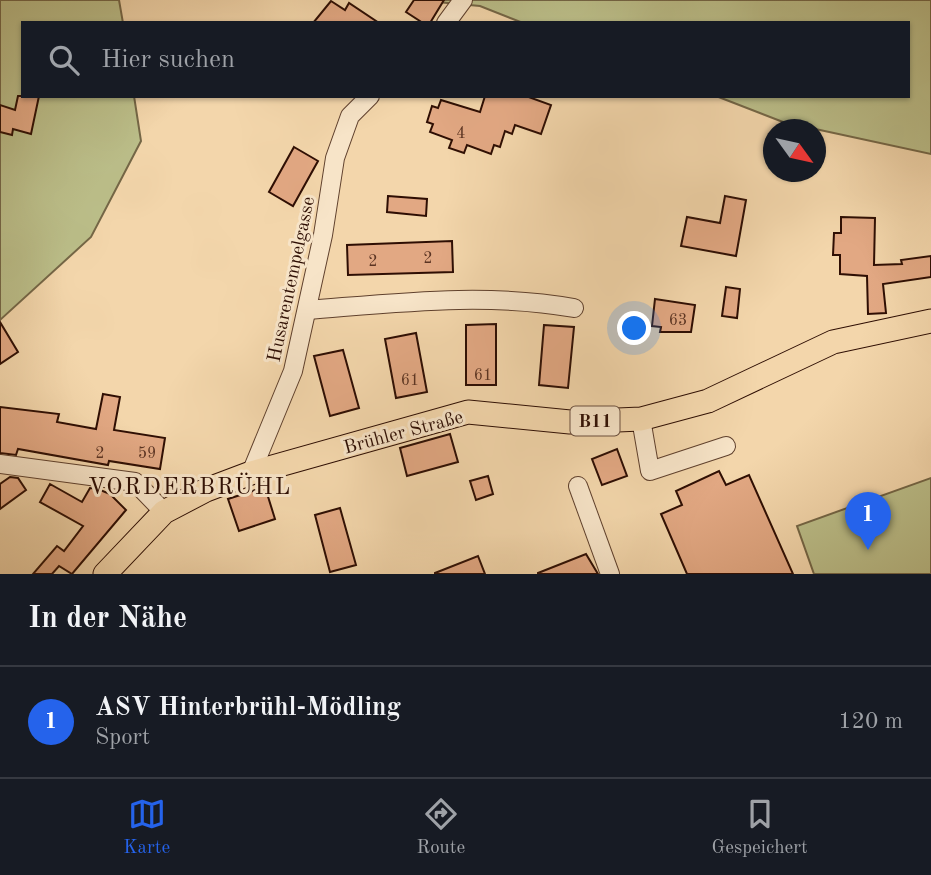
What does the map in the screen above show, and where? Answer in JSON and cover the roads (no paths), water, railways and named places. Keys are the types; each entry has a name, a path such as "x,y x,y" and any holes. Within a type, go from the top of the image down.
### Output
{"main road":[{"name":"Brühler Straße","path":"105,574 164,512 206,490 251,473 468,412 570,422 641,419 708,401 833,342 931,321"}],"street":[{"name":"Husarentempelgasse","path":"251,473 293,371 335,158 350,116 368,98"},
{"path":"307,310 465,298 530,300 574,307"},
{"path":"641,419 650,471 726,446"},
{"path":"0,464 135,482 164,512"},
{"path":"578,486 611,574"}],"place":[{"name":"ASV Hinterbrühl-Mödling","path":"868,550"}],"district":[{"name":"VORDERBRÜHL","path":"190,486"}]}
